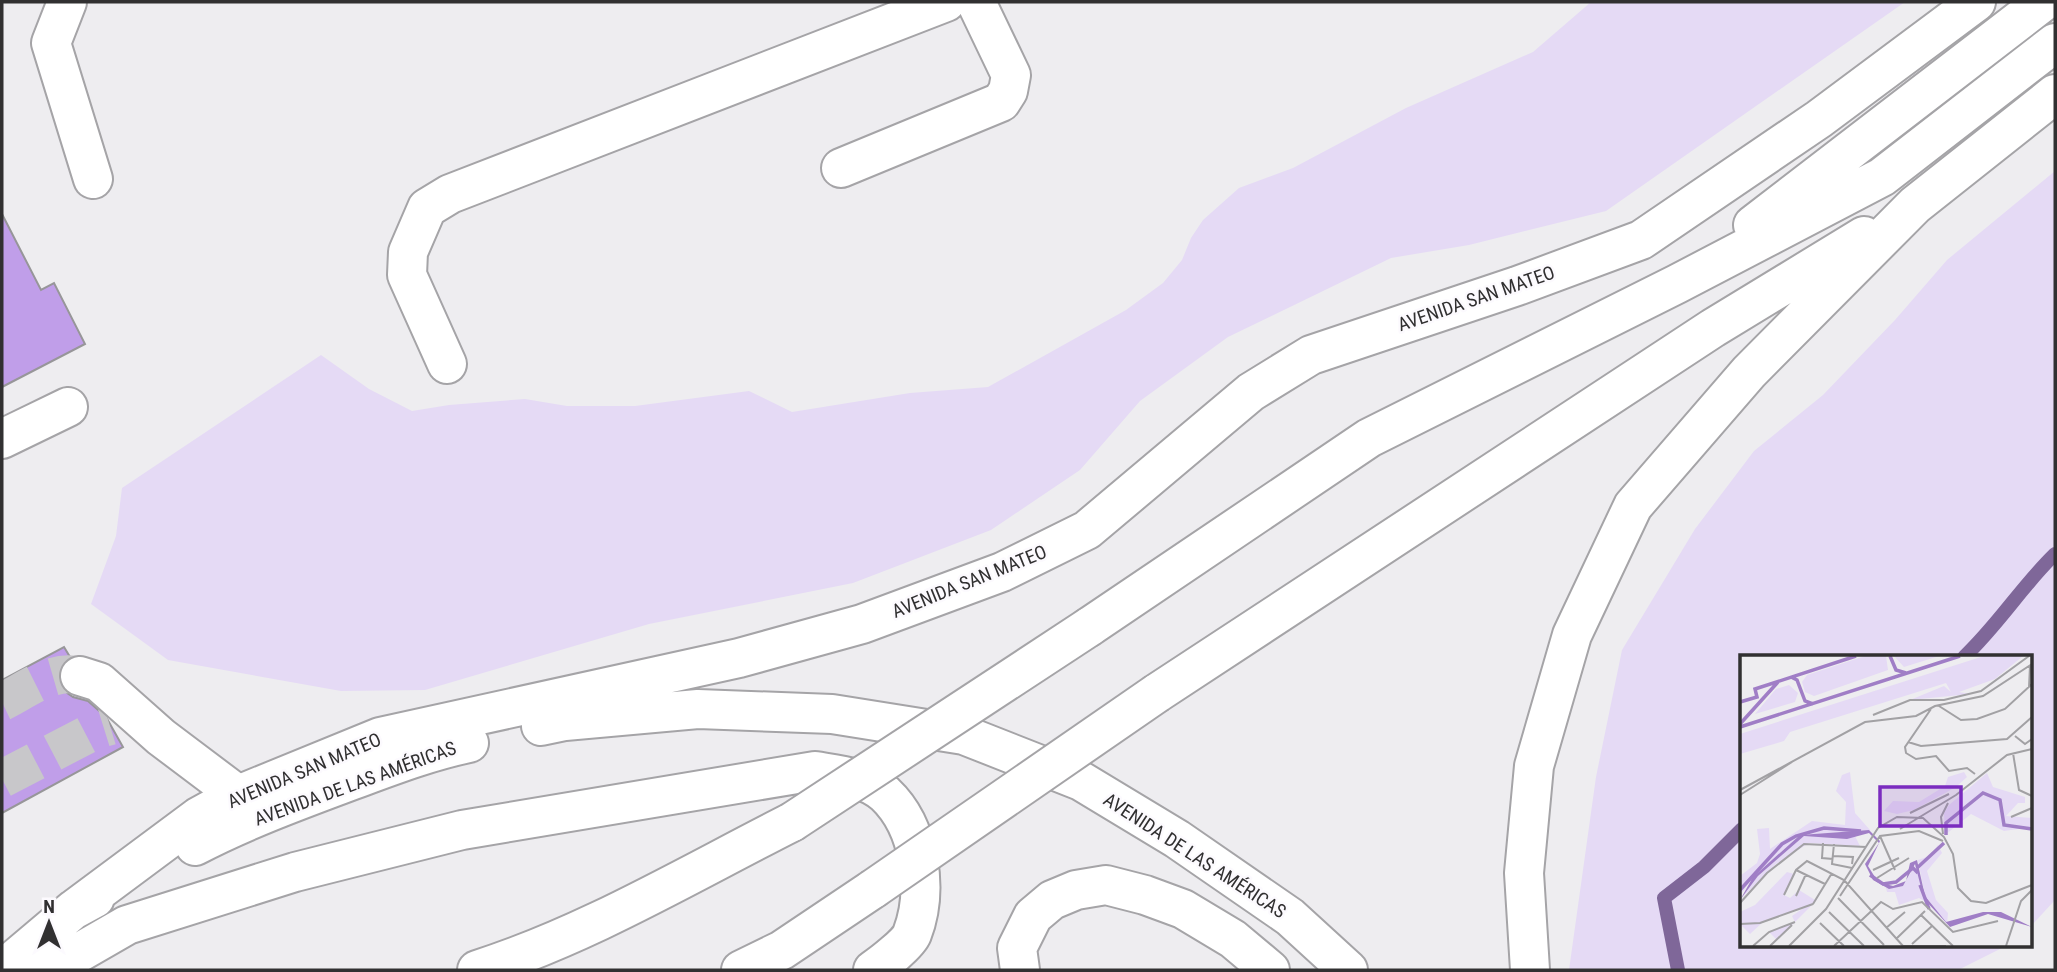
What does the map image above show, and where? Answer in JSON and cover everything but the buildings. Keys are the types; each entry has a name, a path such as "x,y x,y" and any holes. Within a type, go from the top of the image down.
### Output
{"main road":[{"path":"67,2 51,43 93,179"},
{"path":"447,364 407,275 408,252 427,208 450,194 946,2"},
{"path":"841,169 1000,102 1008,91 1011,75 976,2"},
{"name":"AVENIDA SAN MATEO","path":"74,910 198,817 238,795 380,737 739,658 862,624 1002,572 1087,530 1251,392 1311,355 1517,286 1641,240 1819,119 1976,2"},
{"path":"1677,284 2043,2"},
{"path":"477,970 522,956 792,822 1369,438 1677,284 1882,177 2055,43"},
{"path":"741,970 782,950 1157,692 1713,328 1914,205 2055,94"},
{"path":"1530,970 1524,873 1534,765 1572,635 1633,506 1749,372 1914,205"},
{"path":"2,439 68,407"},
{"path":"80,676 99,682 162,737 238,795"},
{"name":"AVENIDA DE LAS AMÉRICAS","path":"2,970 74,910 225,830 434,751 565,721 698,709 832,714 964,735 1081,781 1177,838 1290,917 1349,970"},
{"path":"110,726 136,727 162,737"},
{"path":"49,970 127,925 307,869 462,830 815,771 859,779 884,793 904,817 916,847 920,902 911,937 873,970"},
{"path":"1020,970 1017,948 1034,916 1052,900 1076,890 1106,885 1183,909 1233,939 1270,970"}],"shaded area":[{"path":"1591,2 1905,2 1606,211 1469,245 1391,258 1228,337 1140,401 1080,470 991,530 853,583 649,624 425,690 341,691 168,660 91,604 116,536 122,488 321,355 369,389 412,411 525,399 567,406 635,406 749,391 792,412 910,393 988,387 1126,310 1163,283 1182,260 1191,238 1203,220 1239,188 1293,168 1406,108 1533,52"},
{"path":"2055,171 2055,900 2032,925 2032,655 1740,655 1740,948 2002,948 1958,970 1569,970 1596,777 1622,650 1695,529 1754,451 1823,395 1895,320 1947,260"}],"waterway":[{"path":"1966,655 2055,554"},
{"path":"1678,970 1664,898 1704,867 1740,831"}],"tunnel":[{"path":"2,702 50,678 70,674 80,676"},
{"path":"2,779 94,731 110,726"}]}
